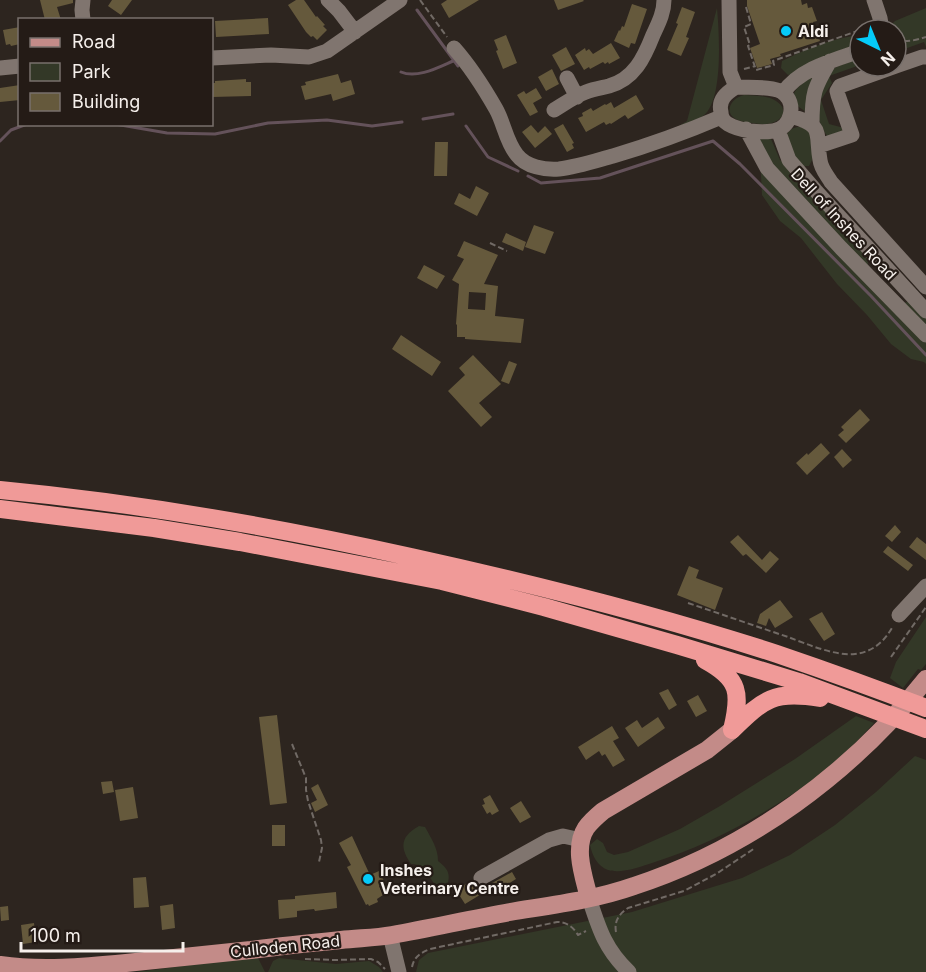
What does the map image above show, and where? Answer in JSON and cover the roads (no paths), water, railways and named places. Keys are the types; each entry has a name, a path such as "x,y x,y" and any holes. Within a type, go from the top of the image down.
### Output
{"highway":[{"path":"0,490 68,496 221,519 339,541 535,586 603,603 776,654 926,708"},
{"path":"0,509 154,528 240,542 442,581 544,607 799,682 926,729"},
{"path":"677,645 716,666 733,682 738,701 732,730"},
{"path":"732,730 762,703 792,694 864,705"}],"main road":[{"name":"Culloden Road","path":"0,965 47,969 104,965 390,935 589,898 632,887 661,877 725,848 764,825 801,799 881,731 926,679"},
{"path":"589,898 580,852 585,829 603,811 707,750 732,730"}],"street":[{"path":"83,0 83,18"},
{"path":"328,0 355,32"},
{"path":"213,58 271,55 309,57 327,51 400,0"},
{"path":"554,110 585,92 624,80 634,71 643,59 660,20 664,0"},
{"path":"729,0 730,72 736,87"},
{"path":"874,0 880,18"},
{"path":"454,48 497,110 517,155 529,165 557,169 580,165 644,146 722,117"},
{"path":"783,93 797,78 830,61 848,55"},
{"path":"908,62 926,57"},
{"path":"812,125 814,89 830,61"},
{"path":"0,68 18,66"},
{"path":"567,78 577,97"},
{"path":"819,146 852,135 837,91 840,86 862,78"},
{"path":"736,87 772,89 783,93 790,103 791,116 786,125 778,130 763,132 726,123 720,107 728,92 736,87"},
{"path":"791,116 804,120 815,128 819,140 822,168 831,182 926,286"},
{"name":"Dell of Inshes Road","path":"746,129 767,168 926,335"},
{"name":"Dell of Inshes Road","path":"778,130 789,160 856,237 926,311"},
{"path":"899,615 926,586"},
{"path":"481,878 549,840 563,836 581,840"},
{"path":"589,898 604,940 619,963 629,972"},
{"path":"390,935 399,972"}],"waterway":[{"path":"417,10 458,66"},
{"path":"401,72 421,73 453,61"},
{"path":"423,119 453,114"},
{"path":"127,126 167,133 215,134 268,123 327,120 372,126 402,122"},
{"path":"0,141 11,130 22,126"},
{"path":"466,126 488,157 518,171"},
{"path":"528,176 541,183 600,178 713,141 740,164 926,355"}],"place":[{"name":"Aldi","path":"786,31"},
{"name":"Inshes Veterinary Centre","path":"368,879"}]}
